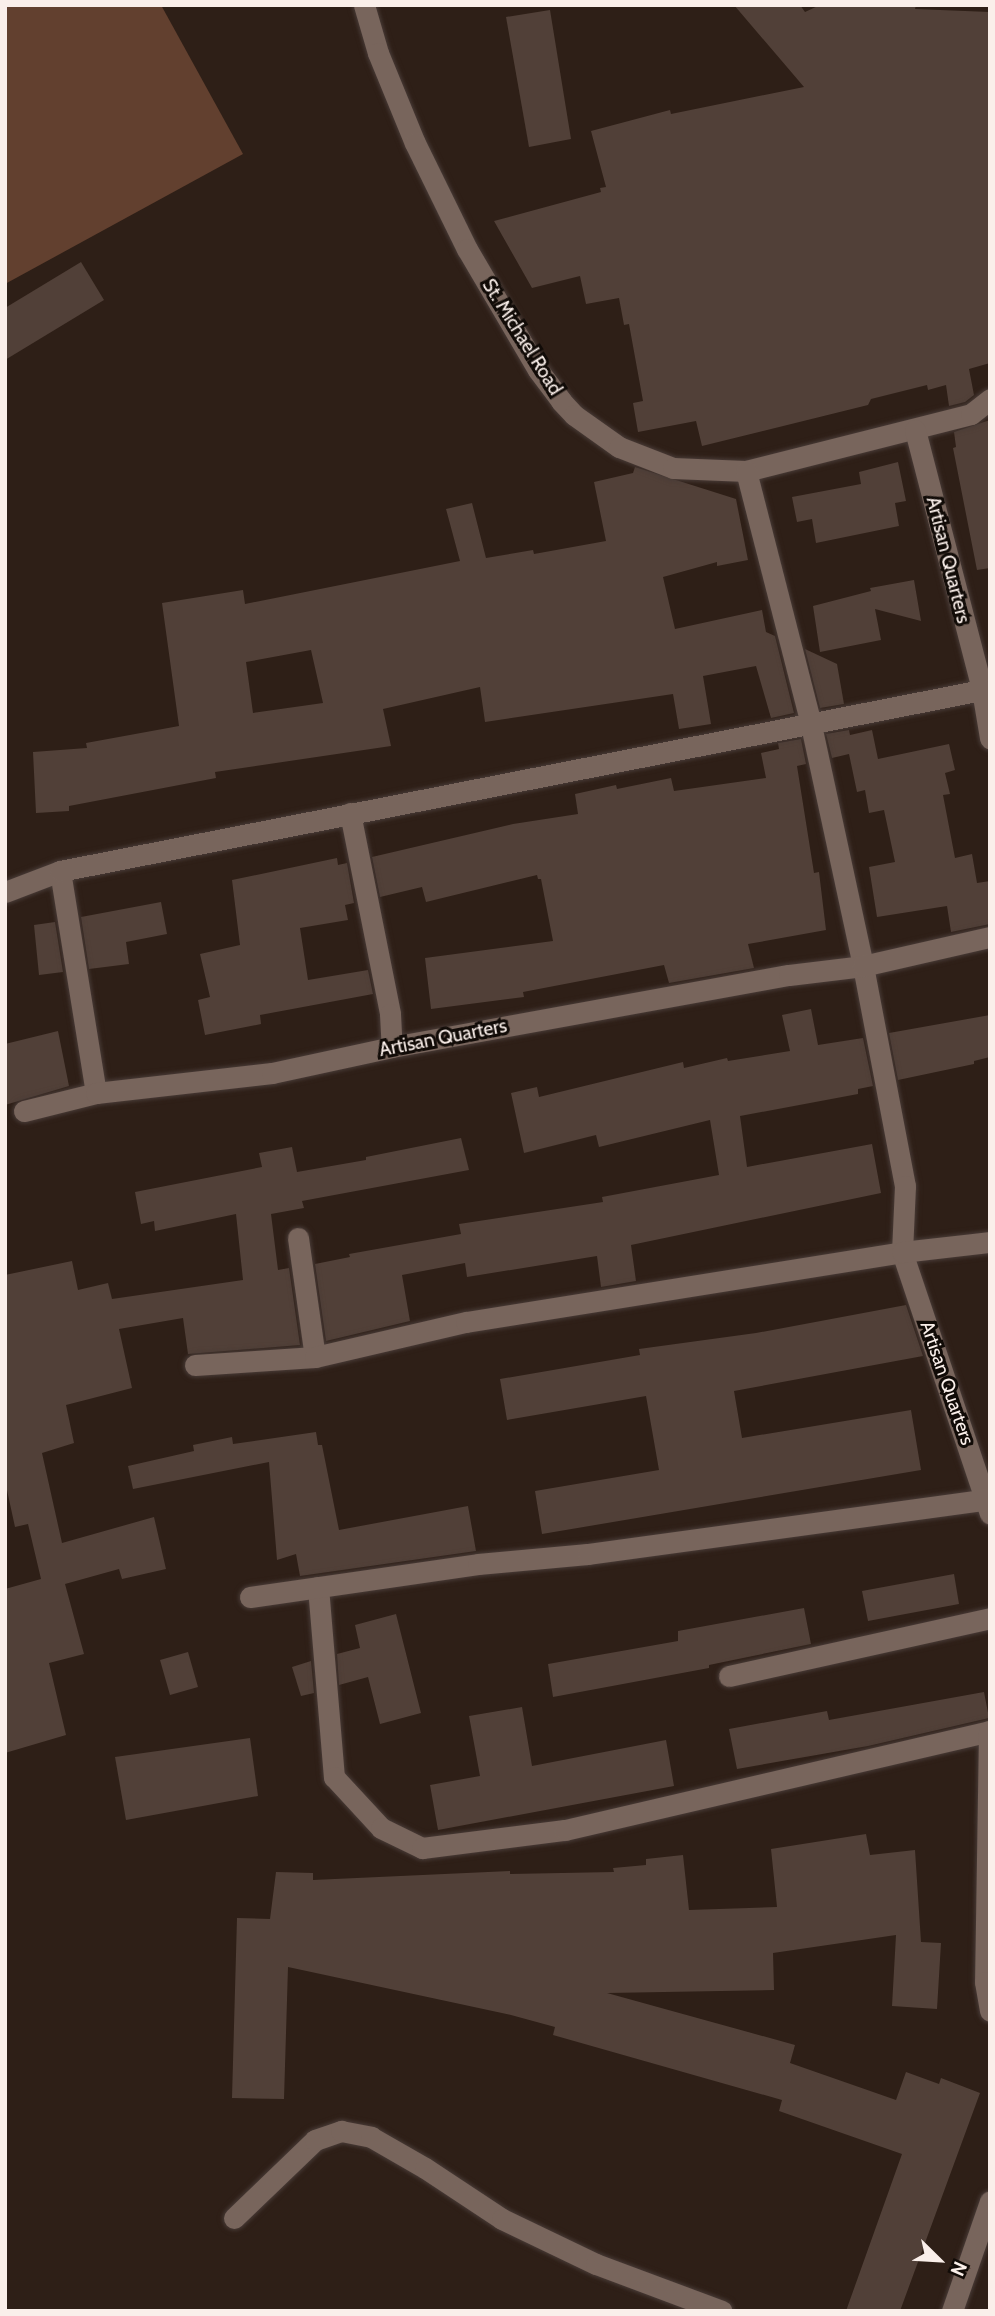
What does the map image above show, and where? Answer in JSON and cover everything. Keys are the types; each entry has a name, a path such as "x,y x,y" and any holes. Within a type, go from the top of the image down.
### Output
{"street":[{"name":"St. Michael Road","path":"364,5 378,53 422,162 467,249 538,370 561,401 574,415 611,441 652,462 695,471 746,471 850,442 915,430 971,414 990,399"},
{"name":"Artisan Quarters","path":"915,430 982,690 990,738"},
{"name":"Artisan Quarters","path":"746,471 811,725 863,966 905,1186 902,1252 989,1504"},
{"path":"5,892 60,871 982,690"},
{"path":"351,813 390,1014 392,1047"},
{"path":"60,871 96,1093"},
{"name":"Artisan Quarters","path":"24,1111 96,1093 272,1073 392,1047 789,975 863,966 990,937"},
{"path":"298,1238 315,1357"},
{"path":"195,1365 315,1357 466,1322 902,1252 990,1242"},
{"path":"250,1597 989,1504"},
{"path":"318,1587 334,1777 381,1828 422,1848 565,1830 989,1731 985,1982 990,2011"},
{"path":"729,1675 990,1618"},
{"path":"234,2218 315,2140 341,2131 371,2137 425,2168 502,2219 596,2264 722,2311"},
{"path":"952,2311 990,2201"}],"shaded area":[{"path":"5,5 161,5 243,154 5,284"}],"building":[{"path":"734,5 800,5 805,12 820,5 916,5 915,9 990,12 990,363 969,369 974,395 965,402 949,406 946,385 928,390 927,385 871,399 868,405 702,446 696,421 638,432 633,403 643,401 629,324 624,325 619,298 586,304 580,276 532,288 494,221 601,192 600,188 606,187 591,131 670,110 671,114 804,87"},
{"path":"550,10 571,139 529,147 506,17"},
{"path":"81,262 104,300 5,360 5,308"},
{"path":"990,420 990,568 977,570 953,448 956,447 954,432"},
{"path":"898,462 906,501 895,503 899,526 816,543 812,519 797,522 792,497 861,484 859,472"},
{"path":"635,467 736,499 748,560 717,566 717,562 663,577 675,629 762,610 766,632 775,636 794,713 771,718 756,666 703,676 711,724 679,729 673,694 485,722 480,687 383,709 391,746 215,772 216,778 69,806 69,811 36,813 33,752 87,748 86,743 179,726 162,603 243,590 245,604 460,561 446,509 472,503 486,558 533,550 534,554 606,541 594,482 633,473","holes":["311,650 323,703 253,713 246,662"]},
{"path":"914,580 921,621 875,609 881,640 820,652 813,606 871,591 870,588"},
{"path":"805,649 837,664 844,704 820,708"},
{"path":"849,730 850,735 872,730 878,759 949,744 955,770 945,773 950,794 943,795 955,858 972,854 977,883 990,881 990,924 951,932 947,906 877,917 869,867 895,862 884,810 869,813 865,790 857,792 849,754 832,758 826,734"},
{"path":"801,739 806,764 797,766 814,873 819,872 826,930 748,944 754,968 669,983 664,965 523,992 524,997 431,1009 425,958 553,941 541,879 538,879 537,875 426,902 422,887 380,897 372,857 513,824 578,814 575,794 616,785 617,789 671,778 674,791 766,778 761,753 779,749 778,743"},
{"path":"337,858 338,865 347,863 354,903 345,905 348,920 300,928 308,980 368,970 373,994 260,1015 261,1024 205,1035 198,1000 210,997 200,954 240,945 232,880"},
{"path":"161,902 167,934 126,942 129,964 89,969 81,917"},
{"path":"55,922 63,972 39,975 34,925"},
{"path":"811,1009 818,1045 863,1038 873,1086 858,1089 858,1094 740,1116 747,1167 872,1144 881,1193 631,1245 636,1281 601,1287 597,1256 467,1277 465,1263 402,1275 410,1321 326,1341 315,1264 350,1257 349,1254 461,1234 459,1224 603,1202 602,1197 719,1175 710,1120 599,1147 596,1135 524,1153 511,1093 537,1087 539,1097 683,1062 684,1068 727,1058 728,1061 790,1051 782,1015"},
{"path":"990,1015 990,1057 974,1061 974,1064 898,1080 889,1033"},
{"path":"58,1031 69,1086 5,1105 5,1044"},
{"path":"461,1138 469,1170 302,1201 304,1208 271,1214 278,1270 289,1268 300,1345 188,1354 183,1318 119,1329 132,1388 66,1405 74,1443 42,1453 62,1543 154,1517 166,1569 122,1579 119,1569 65,1584 84,1654 49,1663 66,1735 5,1753 5,1589 41,1579 28,1524 15,1527 5,1481 5,1275 72,1261 78,1290 108,1283 112,1299 243,1280 236,1214 155,1231 154,1221 141,1224 135,1192 262,1167 259,1153 292,1147 297,1172 366,1160 366,1157"},
{"path":"906,1305 923,1356 734,1391 742,1438 911,1410 921,1470 542,1534 535,1491 659,1470 646,1396 507,1420 500,1379 640,1355 639,1349 756,1333"},
{"path":"316,1432 318,1445 322,1445 339,1530 468,1506 476,1551 300,1576 296,1554 277,1560 269,1462 133,1489 128,1466 194,1451 193,1445 232,1437 233,1444"},
{"path":"954,1574 959,1604 868,1621 862,1591"},
{"path":"804,1608 811,1644 709,1665 709,1668 553,1697 548,1664 678,1641 678,1631"},
{"path":"396,1614 421,1713 380,1724 368,1677 339,1685 337,1654 360,1648 355,1625"},
{"path":"188,1652 198,1687 170,1695 160,1660"},
{"path":"311,1661 314,1693 301,1696 292,1667"},
{"path":"984,1692 989,1718 868,1746 737,1769 729,1729 827,1711 829,1720"},
{"path":"522,1707 532,1766 666,1740 674,1786 438,1830 430,1785 480,1776 469,1716"},
{"path":"250,1738 258,1796 126,1820 115,1757"},
{"path":"866,1834 870,1855 915,1850 921,1942 941,1943 937,2009 892,2006 896,1935 773,1953 774,1990 607,1993 795,2045 790,2063 896,2100 906,2072 939,2084 941,2078 980,2093 900,2311 846,2311 902,2154 779,2111 782,2100 553,2035 555,2027 288,1967 284,2099 232,2098 237,1918 270,1919 276,1872 313,1873 313,1880 510,1871 510,1874 614,1872 613,1868 646,1865 646,1859 683,1855 689,1910 777,1907 771,1849"}]}
